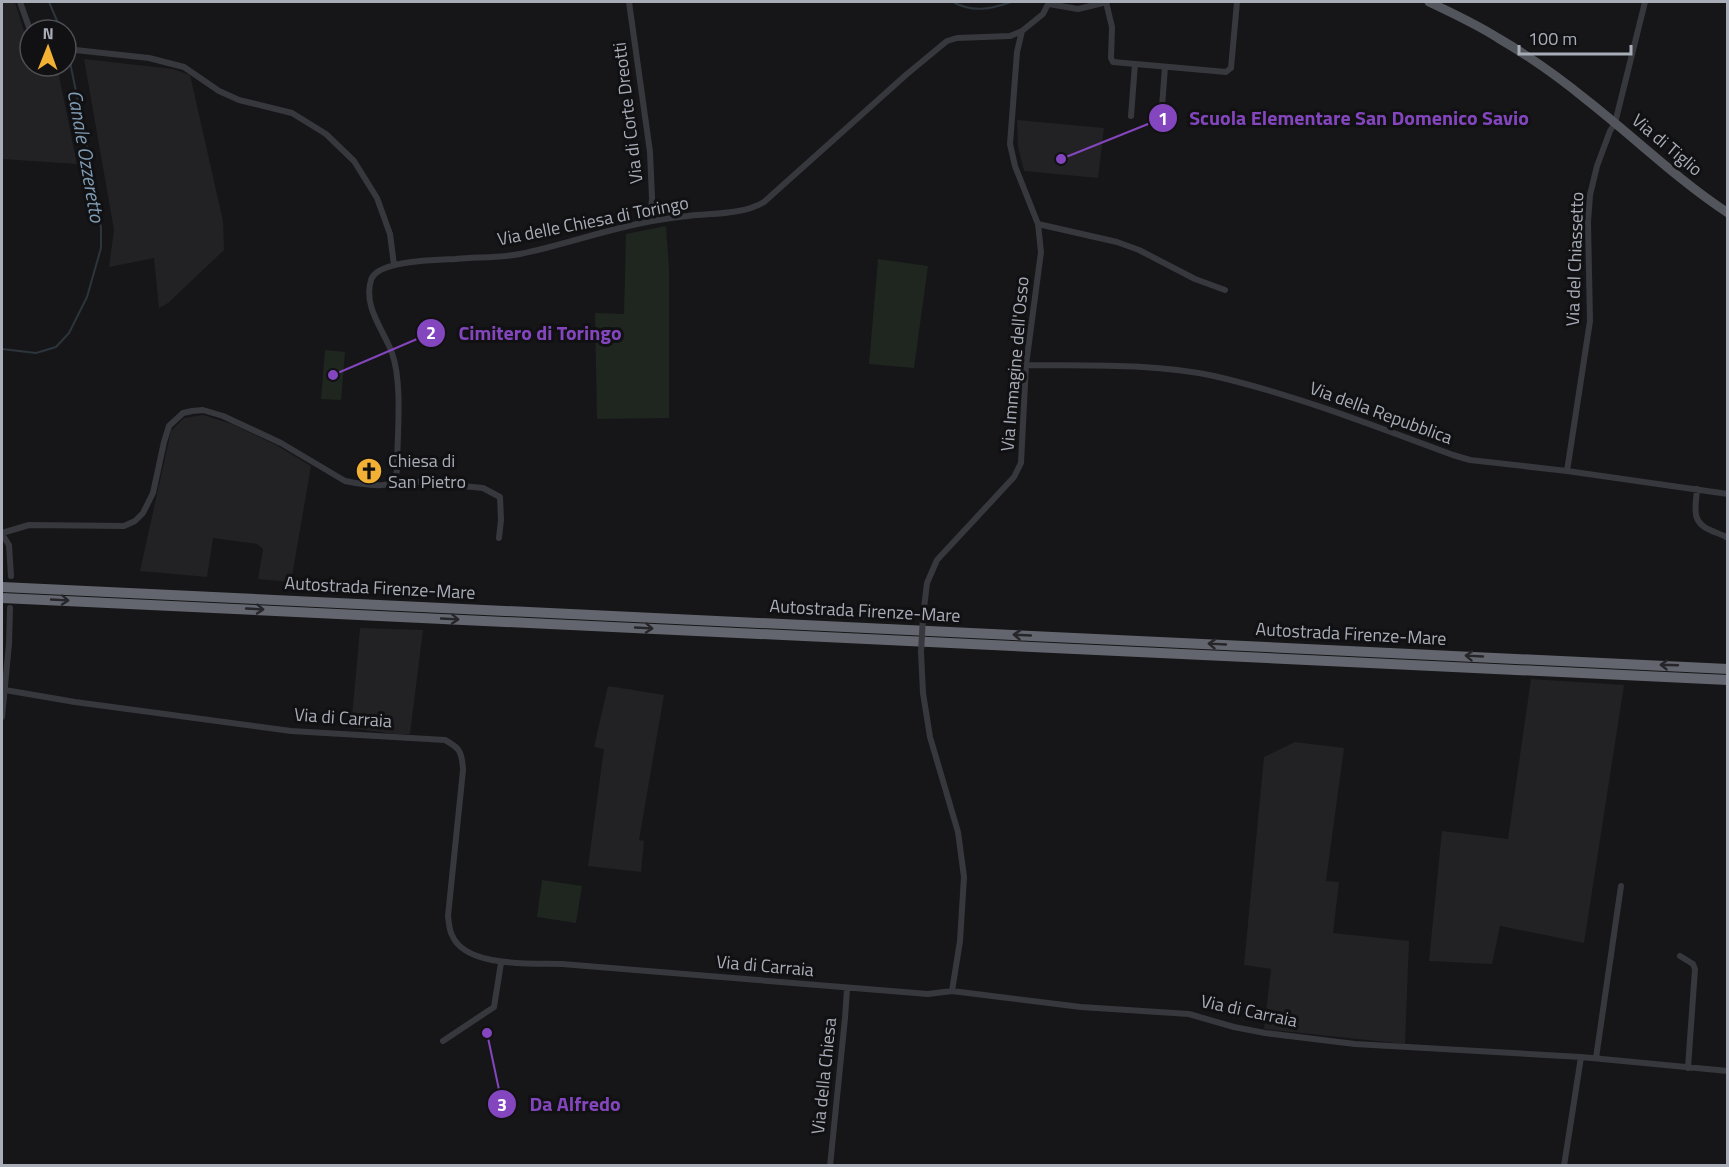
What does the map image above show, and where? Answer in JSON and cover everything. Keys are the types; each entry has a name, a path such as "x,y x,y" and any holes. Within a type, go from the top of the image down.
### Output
{"highway":[{"name":"Autostrada Firenze-Mare","path":"2,586 1728,669"},
{"name":"Autostrada Firenze-Mare","path":"2,598 1728,680"}],"main road":[{"name":"Via di Tiglio","path":"1429,2 1498,38 1538,64 1615,123 1712,203 1728,213"}],"street":[{"path":"20,2 26,18"},
{"name":"Via di Corte Dreotti","path":"629,2 650,152 652,198 650,221"},
{"path":"1049,3 1078,9 1107,2 1112,27 1111,58 1113,62 1226,72 1231,68 1237,2"},
{"name":"Via di Tiglio","path":"1615,123 1645,2"},
{"name":"Via delle Chiesa di Toringo","path":"395,478 398,378 391,350 372,311 369,289 372,277 378,271 394,265 428,261 516,255 650,221 733,212 755,207 769,198 947,41 957,38 1010,36 1022,31 1043,14 1049,3"},
{"name":"Via Immagine dell'Osso","path":"952,991 960,941 964,877 957,832 930,737 922,693 923,617 927,583 937,560 1014,477 1020,463 1026,365 1041,252 1038,224 1015,166 1010,144 1017,52 1022,31"},
{"path":"78,50 149,58 184,67 219,91 239,100 292,113 326,134 354,161 377,198 390,234 394,265"},
{"path":"1131,116 1135,64"},
{"path":"1161,120 1165,67"},
{"name":"Via del Chiassetto","path":"1567,471 1590,321 1588,222 1590,195 1597,166 1615,123"},
{"path":"1038,224 1117,242 1139,250 1195,279 1226,290"},
{"name":"Via della Repubblica","path":"1026,365 1122,366 1212,376 1304,400 1462,458 1728,494"},
{"path":"12,576 9,545 2,533 29,525 124,526 135,520 143,513 153,493 169,426 183,413 203,410 223,416 281,443 345,481 386,484 391,483 395,478 492,491 500,497 499,538"},
{"path":"1697,489 1696,518 1699,524 1728,538"},
{"path":"2,717 10,608"},
{"name":"Via di Carraia","path":"5,690 75,702 291,731 445,740 455,746 462,755 463,770 448,916 452,936 462,949 483,959 501,963 562,964 847,989 928,994 952,991 1081,1007 1189,1014 1265,1034 1355,1044 1596,1058 1728,1071"},
{"path":"1596,1058 1622,886"},
{"path":"1680,956 1692,964 1695,969 1688,1068"},
{"path":"443,1041 494,1007 501,963"},
{"name":"Via della Chiesa","path":"830,1166 847,989"},
{"path":"1564,1166 1581,1057"}],"shaded area":[{"path":"2,2 15,2 20,18 18,18 18,78 59,78 77,164 2,159"},
{"path":"84,59 173,69 190,75 223,221 224,250 168,303 159,308 154,258 109,267 114,230"},
{"path":"1017,120 1104,128 1098,178 1024,171 1018,147"},
{"path":"666,226 669,269 669,418 597,419 595,313 624,314 626,234"},
{"path":"878,259 928,266 914,368 869,364"},
{"path":"325,350 345,352 341,400 321,399"},
{"path":"203,415 232,424 276,445 311,466 291,582 258,579 263,549 257,544 213,538 207,577 140,571 171,431 184,418"},
{"path":"360,628 423,630 410,734 351,728"},
{"path":"1531,679 1624,685 1584,943 1500,926 1492,964 1429,961 1442,831 1508,839"},
{"path":"608,686 664,695 639,840 644,841 641,872 588,866 604,749 594,747"},
{"path":"1295,742 1344,748 1326,881 1339,882 1333,933 1409,941 1405,1044 1264,1029 1271,969 1244,965 1264,757"},
{"path":"542,880 582,886 576,923 537,917"}],"waterway":[{"name":"Canale Ozzeretto","path":"49,2 56,18"},
{"name":"Canale Ozzeretto","path":"953,2 975,9 1011,2"},
{"name":"Canale Ozzeretto","path":"2,349 36,353 56,347 69,333 87,297 101,248 96,191 73,78"}],"place":[{"name":"Scuola Elementare San Domenico Savio","path":"1061,159"},
{"name":"Cimitero di Toringo","path":"333,375"},
{"name":"Chiesa di San Pietro","path":"369,471"},
{"name":"Da Alfredo","path":"487,1033"}]}
